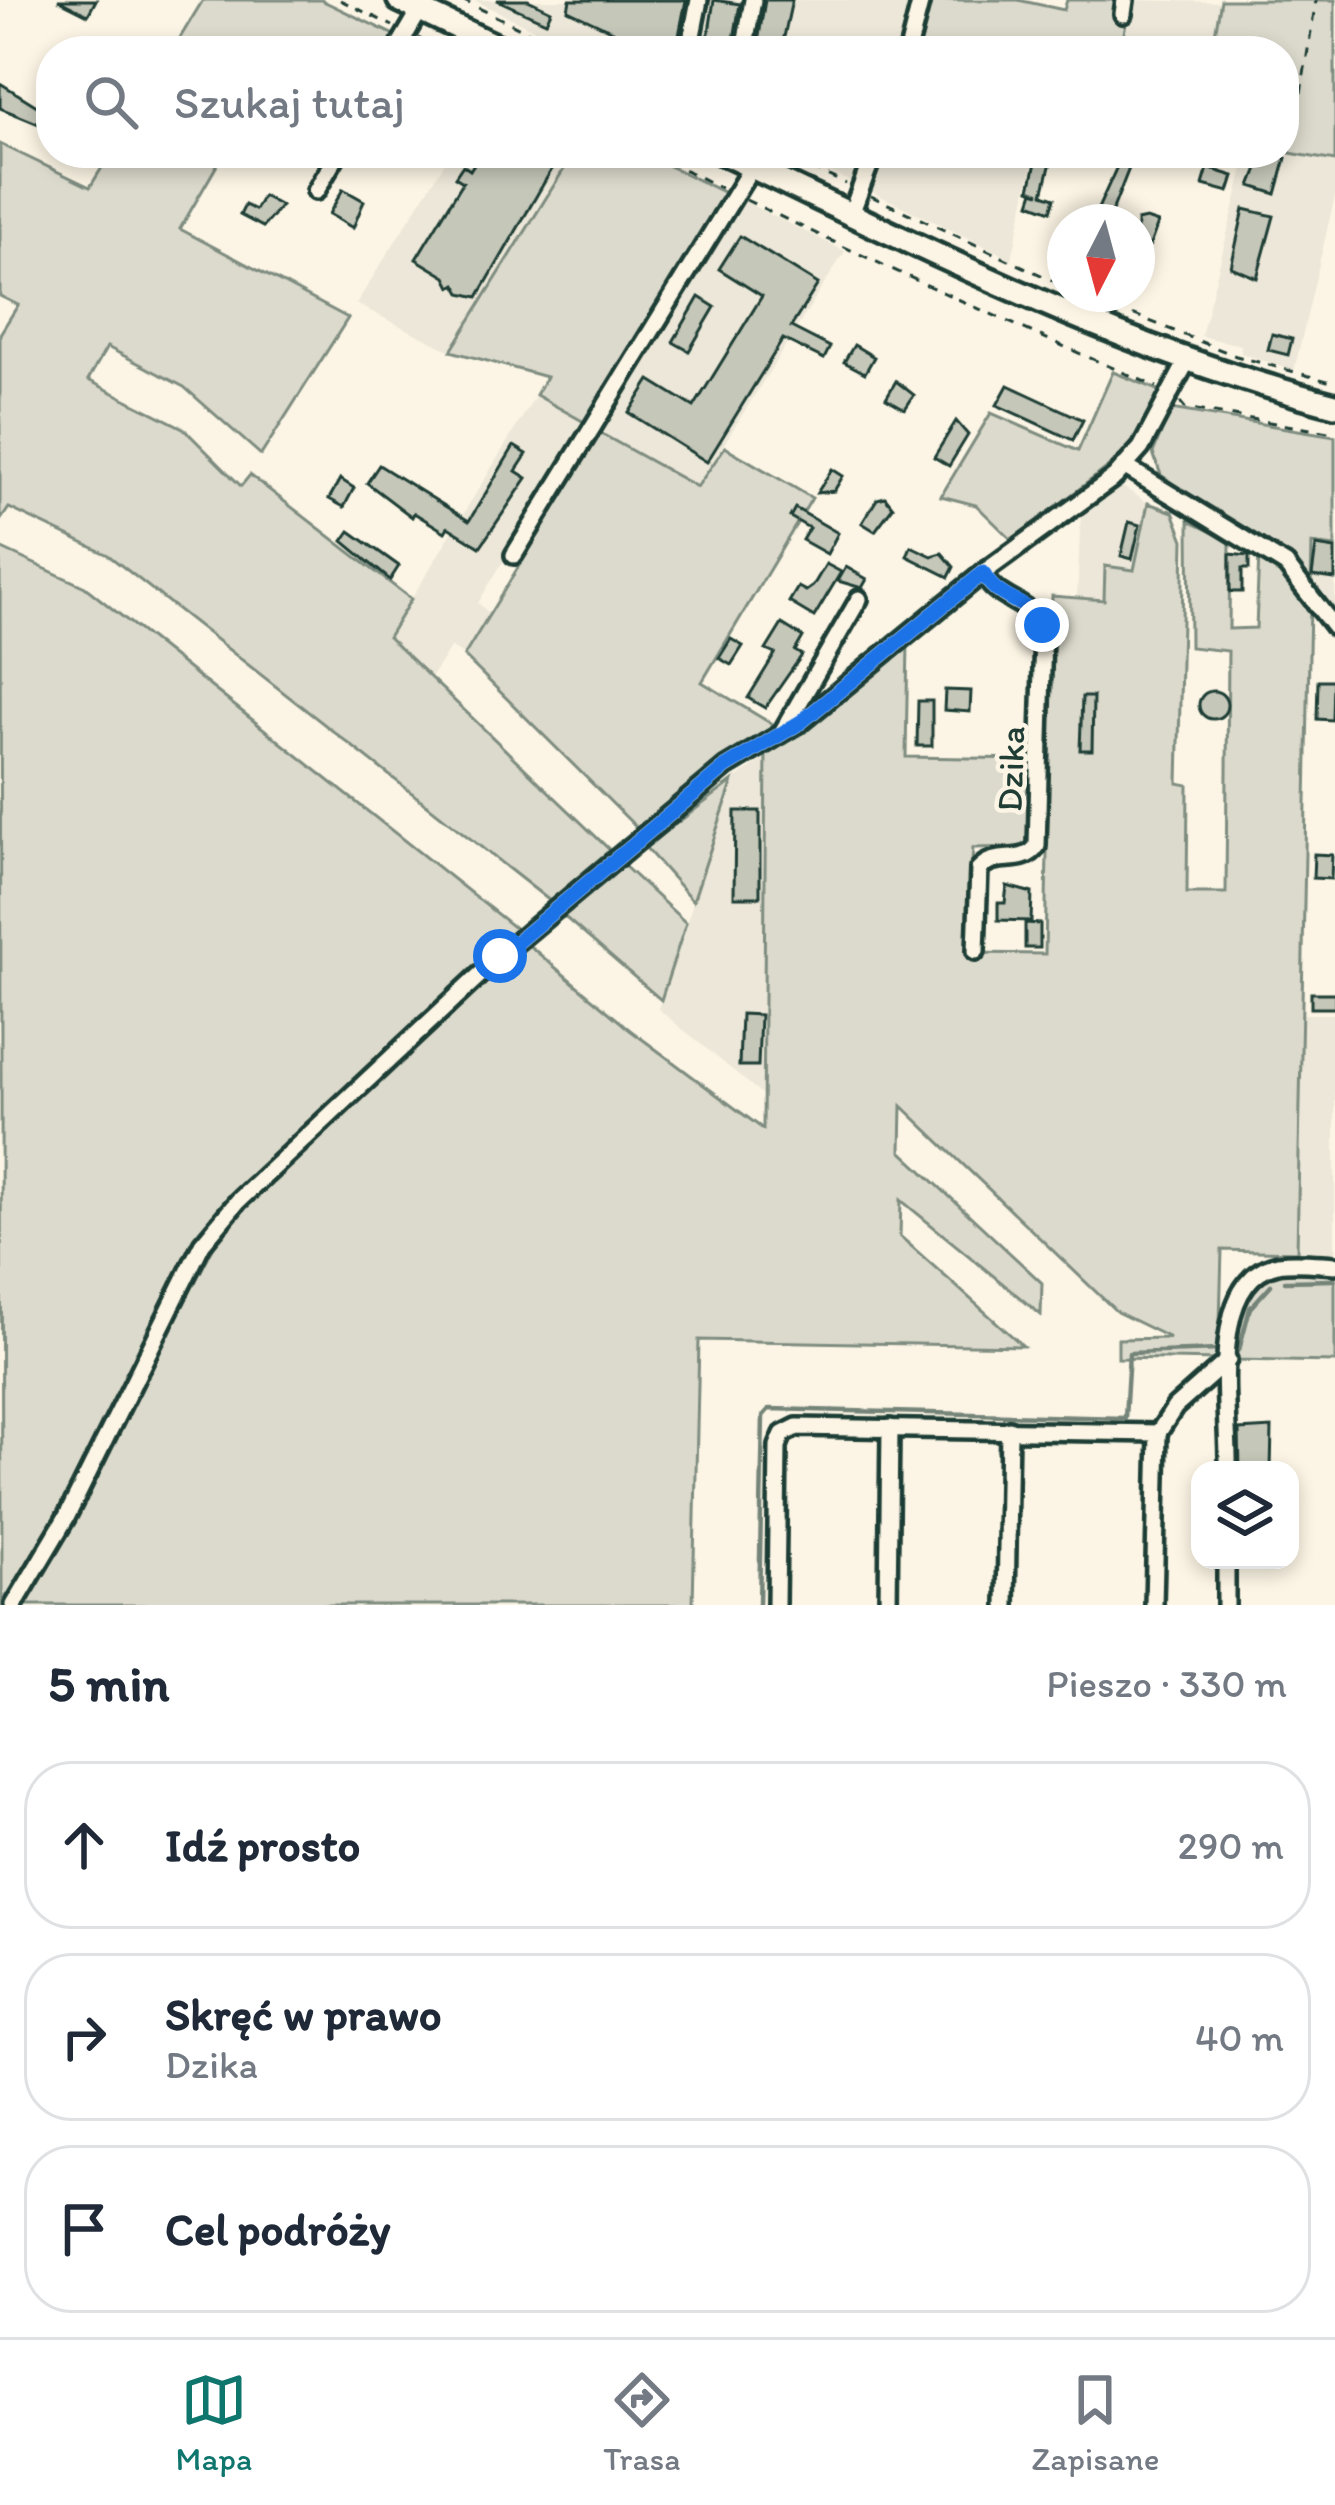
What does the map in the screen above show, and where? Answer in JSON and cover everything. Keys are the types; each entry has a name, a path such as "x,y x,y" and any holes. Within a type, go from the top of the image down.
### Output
{"main road":[{"path":"410,5 475,36"},
{"path":"754,168 1186,363 1335,405"}],"street":[{"path":"692,36 699,0"},
{"path":"747,36 753,0"},
{"path":"912,36 921,0"},
{"path":"405,36 410,5"},
{"path":"316,191 329,168"},
{"path":"514,555 751,168"},
{"path":"851,214 869,168"},
{"path":"14,1605 67,1516 202,1244 238,1201 500,956 726,767 781,734 1124,466 1172,394 1186,363"},
{"path":"1124,466 1286,565 1335,628"},
{"name":"Dzika","path":"976,951 979,869 988,860 1023,858 1037,846 1043,633 1031,610 999,596 983,573"},
{"path":"781,734 859,599"},
{"path":"1228,1461 1232,1301 1251,1276 1280,1264 1335,1265"},
{"path":"1154,1605 1158,1433 1175,1407 1228,1360"},
{"path":"776,1605 778,1446 783,1434 797,1427 1158,1433"},
{"path":"887,1605 890,1428"},
{"path":"1006,1605 1009,1429"},
{"path":"1226,1569 1226,1605"}],"path":[{"path":"340,0 413,36"},
{"path":"462,0 537,36"},
{"path":"1301,93 1316,0"},
{"path":"682,168 857,254 873,256 949,298 1172,394 1185,408 1335,433"},
{"path":"811,168 1047,278"},
{"path":"1127,312 1236,356 1335,383"}],"shaded area":[{"path":"203,0 321,0 396,36 181,36"},
{"path":"474,0 913,0 905,36 548,36"},
{"path":"930,0 1018,0 1064,10 1067,0 1120,0 1118,20 1126,22 1124,36 921,36"},
{"path":"1129,0 1221,2 1215,36 1123,36"},
{"path":"1221,0 1335,0 1335,161 1299,155 1299,36 1215,36"},
{"path":"0,144 36,161 36,168 50,168 90,187 102,168 215,168 180,229 348,318 261,455 184,387 107,347 88,380 183,428 241,486 250,475 411,599 388,637 617,857 555,905 108,555 9,508 0,521 0,334 18,305 0,296"},
{"path":"1299,155 1335,161 1335,196 1294,371 1241,353 1241,345 1201,336 1244,168 1299,168"},
{"path":"442,168 565,168 451,351 356,304"},
{"path":"565,168 673,168 727,194 586,423 536,395 546,377 451,351"},
{"path":"821,168 863,168 857,185"},
{"path":"879,168 1032,168 1012,259 870,191"},
{"path":"743,201 845,251 697,487 600,433"},
{"path":"1113,372 1161,391 1128,452 1012,540 976,505 941,496 991,413 1078,451"},
{"path":"536,395 586,423 478,603 490,614 464,656 451,647 430,678 388,637"},
{"path":"1171,409 1335,436 1335,547 1312,544 1311,585 1161,475 1153,453"},
{"path":"600,433 697,487 725,447 812,498 702,682 777,727 642,833 464,656"},
{"path":"1117,483 1148,503 1134,570 1104,600 1077,598 1081,510"},
{"path":"1148,503 1173,512 1184,540 1178,783 1188,785 1187,893 1226,893 1228,651 1190,647 1189,521 1230,541 1229,629 1256,628 1259,554 1286,571 1310,604 1297,1252 1222,1250 1219,1360 1118,1358 1118,1339 1170,1338 1117,1312 902,1106 901,1151 1042,1283 1041,1315 901,1200 900,1236 1023,1346 699,1340 693,1605 18,1605 31,1583 38,1582 226,1223 525,942 630,1030 763,1129 766,746 820,720 908,641 906,757 1033,759 1030,841 1024,847 973,848 966,953 1045,954 1052,596 1104,600 1105,566 1134,570"},
{"path":"1311,543 1335,547 1335,618 1311,585"},
{"path":"0,548 85,587 516,929 224,1208 197,1241 21,1581 2,1605"},
{"path":"767,757 764,1096 658,1009 733,781"},
{"path":"733,781 693,901 645,847"},
{"path":"622,864 686,923 661,1000 560,913"},
{"path":"1303,1014 1335,1014 1335,1253 1297,1252"},
{"path":"1276,1272 1335,1273 1335,1362 1235,1360 1236,1331 1245,1298"}],"building":[{"path":"58,0 96,0 88,15"},
{"path":"497,0 528,0 551,11 546,22"},
{"path":"570,0 686,0 679,36 623,36 568,10"},
{"path":"714,0 740,4 735,36 708,36"},
{"path":"765,0 792,0 784,36 759,36"},
{"path":"0,83 36,105 36,123 0,108"},
{"path":"461,168 553,168 478,297 461,293 456,284 451,287 446,277 416,259 463,182 455,177"},
{"path":"1035,168 1050,168 1043,194 1055,198 1047,209 1030,203 1034,191 1040,193 1030,189"},
{"path":"1116,168 1129,168 1115,204 1100,204"},
{"path":"1208,168 1234,176 1229,192 1203,185"},
{"path":"1258,168 1283,168 1276,194 1251,186"},
{"path":"343,189 364,201 353,228 329,214"},
{"path":"263,196 281,206 263,227 240,215 245,205 255,210"},
{"path":"1244,209 1274,216 1257,278 1231,267"},
{"path":"740,236 818,284 791,327 830,347 824,359 783,339 707,462 629,413 650,380 694,407 762,296 719,269"},
{"path":"699,297 715,307 689,351 673,342"},
{"path":"1272,334 1292,339 1288,355 1268,350"},
{"path":"854,345 874,357 865,373 844,362"},
{"path":"896,381 914,395 905,409 886,398"},
{"path":"1008,385 1083,420 1073,440 997,405"},
{"path":"956,421 968,435 949,466 934,457"},
{"path":"514,446 527,454 516,471 527,478 480,547 448,527 445,532 414,513 412,517 367,483 379,465 469,521"},
{"path":"832,469 843,476 834,491 817,493"},
{"path":"340,479 354,488 344,507 329,499"},
{"path":"885,497 893,507 875,531 862,523 877,499"},
{"path":"795,508 838,533 827,554 802,540 809,528 790,517"},
{"path":"1129,522 1140,525 1132,559 1121,556"},
{"path":"350,531 399,566 390,580 343,541"},
{"path":"911,546 932,556 942,553 954,567 949,577 907,556"},
{"path":"1316,546 1335,549 1335,579 1312,576"},
{"path":"1230,554 1249,556 1249,569 1242,569 1242,592 1230,592"},
{"path":"826,564 841,572 814,617 789,602 798,587 806,591 813,586"},
{"path":"846,567 867,579 862,588 838,581"},
{"path":"782,624 803,637 795,651 802,655 765,708 748,698 775,654 766,650"},
{"path":"731,639 743,646 731,665 719,658"},
{"path":"1318,680 1333,680 1332,720 1317,719"},
{"path":"945,690 971,691 970,712 944,710"},
{"path":"1213,691 1223,695 1227,705 1223,715 1213,719 1203,715 1199,705 1203,695"},
{"path":"1082,697 1093,697 1092,750 1080,750"},
{"path":"918,701 932,701 932,746 917,746"},
{"path":"735,811 760,811 760,897 734,897"},
{"path":"1314,854 1332,855 1331,879 1313,878"},
{"path":"1007,886 1032,893 1031,921 998,920 998,903 1005,903"},
{"path":"1025,923 1040,924 1040,948 1025,948"},
{"path":"1311,993 1335,993 1335,1008 1311,1008"},
{"path":"741,1014 760,1015 758,1066 739,1066"},
{"path":"1272,1428 1271,1461 1240,1461 1239,1430"}],"waterway":[{"path":"1285,1281 1335,1280"},
{"path":"1239,1350 1250,1308 1271,1285"},
{"path":"759,1605 763,1416 769,1409 1125,1418 1129,1353 1220,1350"}],"route":[{"path":"500,956 642,842 726,767 801,722 983,573 999,596 1031,610 1042,625"}]}
